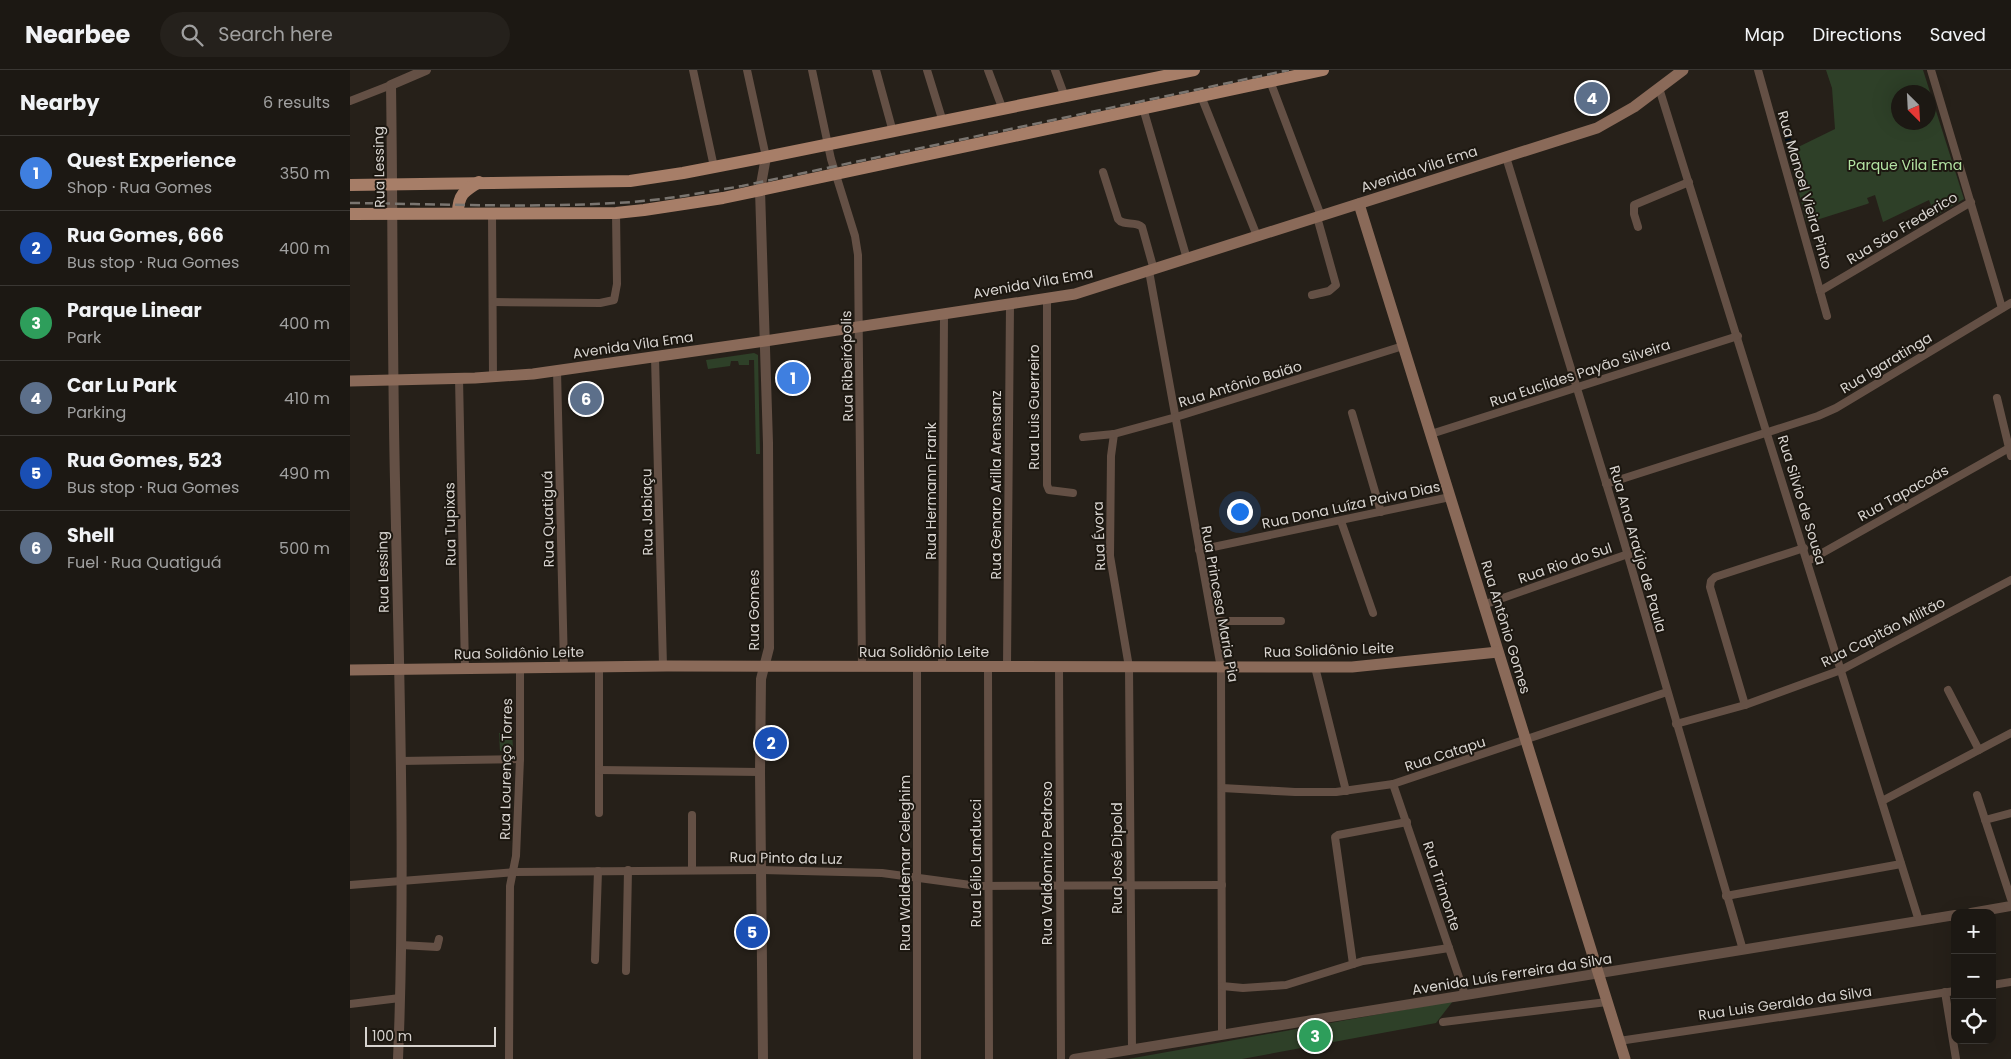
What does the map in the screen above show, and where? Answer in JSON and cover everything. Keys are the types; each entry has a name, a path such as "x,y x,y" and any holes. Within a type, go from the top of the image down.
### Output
{"main road":[{"path":"350,185 479,182 529,184 610,182 683,174 1194,70"},
{"path":"350,214 616,213 679,205 760,190 1270,82 1303,72 1323,70"},
{"name":"Avenida Vila Ema","path":"350,381 493,377 557,370 1075,294 1597,128 1634,108 1683,70"},
{"path":"458,213 458,201 466,190 479,182"},
{"name":"Rua Antônio Gomes","path":"1360,204 1625,1059"},
{"name":"Rua Solidônio Leite","path":"350,670 663,666 1315,667 1352,666 1498,652"}],"street":[{"path":"350,101 426,70"},
{"path":"692,70 714,167"},
{"path":"747,70 766,157"},
{"name":"Rua Ribeirópolis","path":"812,70 827,144 858,255 862,667"},
{"path":"876,70 892,132"},
{"path":"927,70 943,122"},
{"path":"988,70 1003,110"},
{"path":"1055,70 1065,97"},
{"name":"Rua Manoel Vieira Pinto","path":"1758,70 1827,316"},
{"path":"1931,70 1971,202 2008,306"},
{"path":"1270,82 1319,217 1336,285 1329,291 1312,295"},
{"name":"Rua Lessing","path":"391,84 393,185 392,380 400,761 401,945 398,1059"},
{"name":"Rua Silvio de Sousa","path":"1660,88 1842,670 1918,921"},
{"path":"1201,96 1257,236"},
{"path":"1143,108 1187,259"},
{"name":"Rua Gomes","path":"763,1059 761,679 769,648 768,443 760,190 766,157"},
{"name":"Rua Ana Araújo de Paula","path":"1506,157 1628,554 1742,950"},
{"name":"Rua Princesa Maria Pia","path":"1103,172 1118,219 1122,223 1136,224 1142,227 1152,270 1199,550 1221,668 1222,1035"},
{"path":"1638,226 1634,214 1634,205 1689,182"},
{"name":"Rua São Frederico","path":"1820,291 1971,202"},
{"path":"492,213 493,377"},
{"path":"493,302 600,303 614,300 617,284 616,213"},
{"name":"Rua Luis Guerreiro","path":"1047,298 1047,485 1049,490 1055,492 1073,493"},
{"name":"Rua Genaro Arilla Arensanz","path":"1007,667 1010,304"},
{"name":"Rua Igaratinga","path":"1606,484 1818,416 1836,408 2008,306"},
{"name":"Rua Hermann Frank","path":"942,667 944,314"},
{"name":"Rua Euclides Payão Silveira","path":"1431,434 1738,336"},
{"name":"Rua Antônio Baião","path":"1083,437 1114,434 1176,417 1403,346"},
{"name":"Rua Jabiaçu","path":"655,357 663,666"},
{"name":"Rua Quatiguá","path":"557,370 564,667"},
{"name":"Rua Tupixas","path":"459,378 465,669"},
{"path":"1997,398 2010,450"},
{"path":"1352,413 1381,512"},
{"name":"Rua Évora","path":"1114,434 1111,456 1110,556 1129,667"},
{"name":"Rua Tapacoás","path":"1808,561 2010,450"},
{"name":"Rua Dona Luíza Paiva Dias","path":"1199,550 1450,497"},
{"path":"1341,521 1373,613"},
{"path":"1744,705 1710,587 1711,581 1715,577 1804,548"},
{"name":"Rua Rio do Sul","path":"1483,604 1628,554"},
{"name":"Rua Capitão Militão","path":"1676,724 1744,705 1842,670 2011,580"},
{"path":"1213,621 1282,621"},
{"name":"Rua Lourenço Torres","path":"509,1059 510,886 515,872 520,759 520,667"},
{"path":"599,667 599,813"},
{"name":"Rua Waldemar Celeghim","path":"917,667 918,1059"},
{"name":"Rua Lélio Landucci","path":"988,667 989,1059"},
{"name":"Rua Valdomiro Pedroso","path":"1059,667 1061,1059"},
{"name":"Rua José Dipold","path":"1129,667 1132,1050"},
{"path":"1315,667 1346,791"},
{"path":"1948,690 1979,750"},
{"name":"Rua Catapu","path":"1222,788 1295,792 1346,791 1393,784 1667,692"},
{"path":"1882,801 2011,733"},
{"path":"400,761 520,759"},
{"path":"599,770 760,772"},
{"name":"Rua Trimonte","path":"1393,784 1464,995"},
{"path":"1976,795 2007,875 2011,899"},
{"path":"1985,820 2011,813"},
{"path":"692,815 692,870"},
{"path":"1353,964 1335,837 1407,822"},
{"path":"1726,896 1901,864"},
{"path":"626,970 628,870"},
{"name":"Rua Pinto da Luz","path":"350,885 515,872 761,870 857,871 988,886 1222,885"},
{"path":"595,960 598,871"},
{"path":"1994,909 2011,906"},
{"name":"Avenida Luís Ferreira da Silva","path":"1074,1059 1951,916"},
{"path":"401,945 437,947 439,939"},
{"path":"1222,986 1244,988 1286,985 1353,964 1449,948"},
{"path":"1996,984 2011,982"},
{"name":"Rua Luis Geraldo da Silva","path":"1620,1041 1951,991"},
{"path":"1945,992 1956,1059"},
{"path":"350,1004 400,998"},
{"path":"1443,1022 1607,1002"}],"green space":[{"name":"Parque Vila Ema","path":"1826,70 1923,70 1928,85 1891,85 1891,130 1936,130 1936,111 1964,199 1935,216 1929,200 1883,222 1875,195 1867,198 1869,203 1867,204 1807,223 1788,152 1835,129 1832,88"},
{"path":"754,353 758,355 760,454 756,454 754,360 749,360 749,365 739,365 738,361 731,361 730,366 708,369 706,360"},
{"path":"512,732 513,750 500,751 499,733"},
{"path":"1453,1001 1436,1023 1242,1059 1128,1059"}],"water":[{"path":"1785,115 1792,142 1786,143 1779,117"}],"railway":[{"path":"350,203 550,205 633,202 680,196 742,186 1289,70"}],"place":[{"name":"Car Lu Park","path":"1592,98"},
{"name":"Quest Experience","path":"793,378"},
{"name":"Shell","path":"586,399"},
{"name":"Rua Gomes, 666","path":"771,743"},
{"name":"Rua Gomes, 523","path":"752,932"},
{"name":"Parque Linear","path":"1315,1036"}]}
